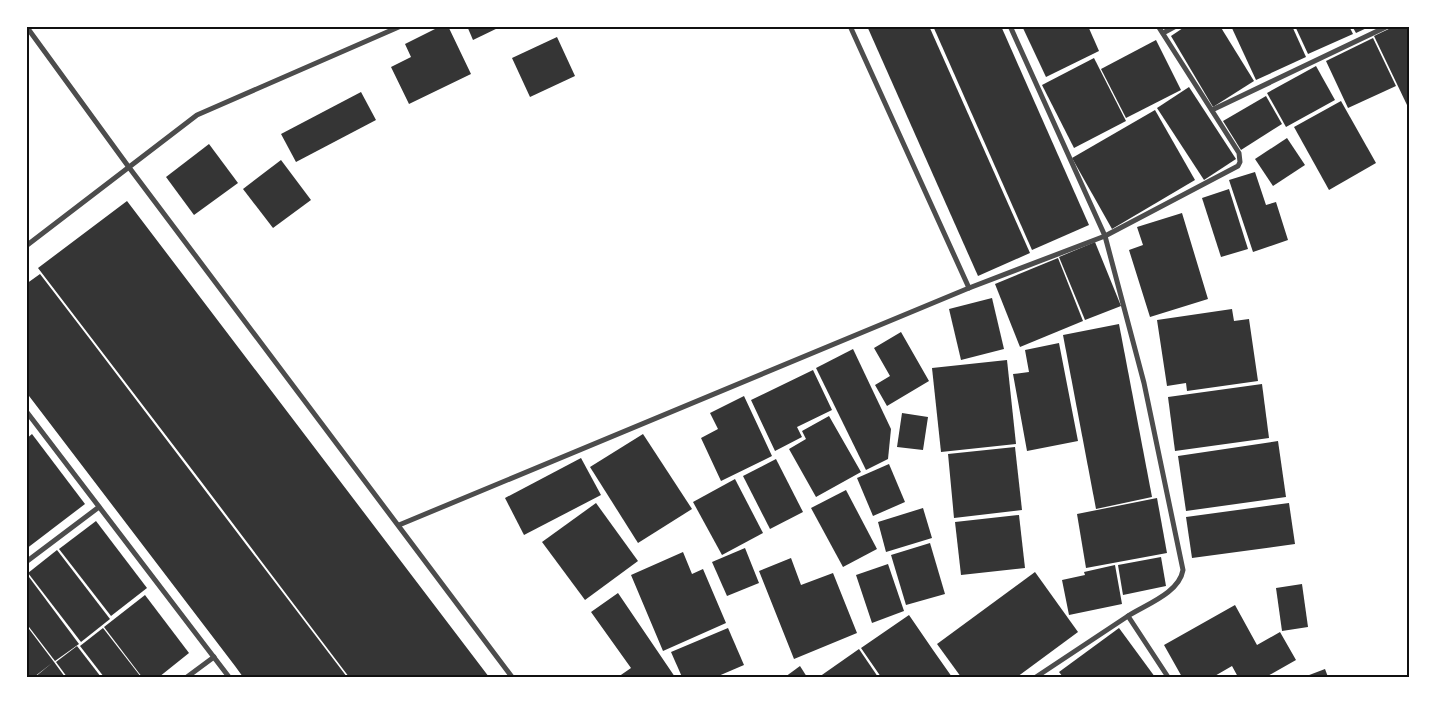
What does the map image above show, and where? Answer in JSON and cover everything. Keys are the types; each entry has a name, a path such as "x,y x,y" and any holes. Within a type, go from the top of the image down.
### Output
{"street":[{"path":"26,26 128,166 512,677"},
{"path":"26,246 197,115 401,26"},
{"path":"850,26 969,288"},
{"path":"1010,26 1105,236 1144,382 1183,570 1182,578 1176,586 1036,677"},
{"path":"398,525 969,288 1105,236 1238,166 1240,162 1239,154 1158,26"},
{"path":"1163,33 1176,26"},
{"path":"1212,110 1388,26"},
{"path":"26,411 229,677"},
{"path":"26,562 99,506"},
{"path":"1128,616 1168,677"},
{"path":"187,677 214,656"}],"building":[{"path":"441,26 448,26 471,74 409,104 391,67 411,57 405,44"},
{"path":"467,26 502,26 473,40"},
{"path":"867,26 929,26 1030,253 978,276"},
{"path":"933,26 1001,26 1089,225 1032,250"},
{"path":"1022,26 1088,26 1099,51 1046,77"},
{"path":"1186,26 1220,26 1254,81 1213,107 1171,36"},
{"path":"1231,26 1292,26 1306,57 1256,80"},
{"path":"1295,26 1349,26 1353,34 1308,54"},
{"path":"1352,26 1371,26 1356,33"},
{"path":"1395,26 1410,26 1410,104 1407,105 1374,36"},
{"path":"557,37 575,76 530,97 512,58"},
{"path":"1373,38 1396,86 1348,108 1326,61"},
{"path":"1156,40 1181,90 1126,118 1101,69"},
{"path":"1094,58 1126,121 1074,148 1042,85"},
{"path":"1316,66 1335,100 1286,127 1267,93"},
{"path":"1189,87 1236,159 1204,180 1157,108"},
{"path":"361,92 376,120 296,162 281,134"},
{"path":"1266,96 1282,124 1241,150 1223,121"},
{"path":"1341,101 1376,163 1329,190 1294,127"},
{"path":"1155,110 1195,180 1112,229 1072,158"},
{"path":"1287,138 1305,165 1273,186 1255,159"},
{"path":"209,144 238,183 194,215 166,177"},
{"path":"281,160 311,200 273,228 243,189"},
{"path":"1255,172 1266,205 1276,202 1288,240 1253,252 1229,180"},
{"path":"1229,189 1248,249 1221,257 1202,198"},
{"path":"127,201 489,677 349,677 38,268"},
{"path":"1182,213 1208,299 1150,317 1129,250 1143,245 1137,227"},
{"path":"1095,242 1121,306 1085,320 1059,257"},
{"path":"1058,258 1083,321 1020,347 995,284"},
{"path":"40,274 347,677 243,677 26,392 26,284"},
{"path":"992,298 1004,349 961,360 949,309"},
{"path":"1232,309 1234,321 1249,319 1258,381 1187,391 1186,383 1167,386 1157,320"},
{"path":"1119,324 1152,497 1096,509 1063,335"},
{"path":"901,332 929,381 887,406 875,385 890,376 874,348"},
{"path":"1059,343 1078,441 1027,451 1013,374 1029,372 1025,350"},
{"path":"853,349 891,429 888,459 866,470 816,368"},
{"path":"1007,360 1016,444 941,452 932,368"},
{"path":"813,370 832,410 797,427 802,437 775,451 751,400"},
{"path":"1262,384 1269,438 1175,451 1168,397"},
{"path":"744,396 772,456 721,481 701,438 718,429 710,413"},
{"path":"902,413 928,417 923,450 897,447"},
{"path":"829,416 861,472 816,497 789,449 806,439 802,431"},
{"path":"32,434 85,504 26,549 26,439"},
{"path":"643,434 692,509 638,543 590,467"},
{"path":"1278,441 1286,497 1186,511 1178,456"},
{"path":"1015,447 1022,510 954,518 948,454"},
{"path":"581,458 601,495 524,535 505,498"},
{"path":"776,459 803,512 770,529 743,476"},
{"path":"889,464 905,502 873,516 857,478"},
{"path":"735,479 763,533 722,555 693,502"},
{"path":"846,490 877,549 843,567 811,508"},
{"path":"1157,498 1167,553 1086,568 1077,514"},
{"path":"596,503 638,561 585,600 542,542"},
{"path":"1289,503 1295,544 1192,558 1186,517"},
{"path":"923,508 932,538 886,552 878,522"},
{"path":"1019,515 1025,568 961,575 955,522"},
{"path":"96,521 147,588 111,616 59,549"},
{"path":"930,543 945,594 906,605 891,555"},
{"path":"745,548 759,583 727,596 712,562"},
{"path":"57,550 110,619 81,642 28,573"},
{"path":"683,552 692,574 703,569 726,623 663,651 631,575"},
{"path":"1161,557 1166,586 1123,595 1118,565"},
{"path":"791,558 801,585 833,573 857,633 794,659 759,571"},
{"path":"888,564 904,611 872,623 856,575"},
{"path":"1115,565 1122,604 1069,615 1062,580 1085,575 1084,572"},
{"path":"1035,572 1078,632 1017,677 961,677 937,644"},
{"path":"26,573 79,644 55,661 26,623"},
{"path":"1302,584 1308,627 1282,631 1276,588"},
{"path":"618,593 675,677 618,677 631,668 591,612"},
{"path":"145,595 189,653 159,677 142,677 104,627"},
{"path":"1235,605 1257,645 1280,632 1296,660 1266,677 1238,677 1232,666 1213,677 1182,677 1164,645"},
{"path":"909,615 952,677 881,677 861,648"},
{"path":"26,625 65,677 35,677 52,663 34,677 26,677"},
{"path":"103,628 141,677 104,677 80,646"},
{"path":"728,628 744,665 716,677 682,677 671,652"},
{"path":"1119,628 1155,677 1063,677 1059,672"},
{"path":"77,646 101,677 67,677 56,662"},
{"path":"859,649 878,677 819,677"},
{"path":"800,666 807,677 785,677"},
{"path":"1325,669 1328,677 1304,677"}]}
